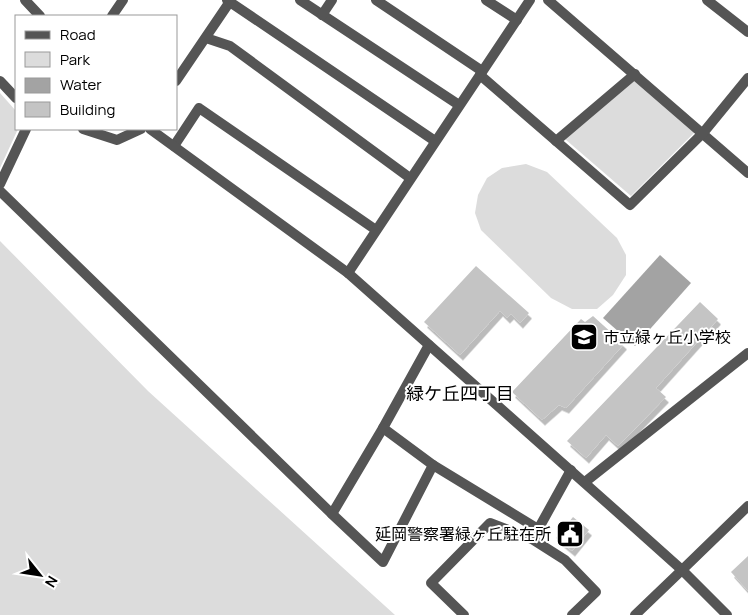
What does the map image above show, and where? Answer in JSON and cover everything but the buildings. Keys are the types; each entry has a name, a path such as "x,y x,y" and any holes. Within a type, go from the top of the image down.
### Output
{"street":[{"path":"25,0 39,15"},
{"path":"113,15 123,0"},
{"path":"300,0 459,105"},
{"path":"322,15 332,0"},
{"path":"376,0 481,73 630,205 703,133 748,78"},
{"path":"486,0 516,20"},
{"path":"348,273 530,0"},
{"path":"548,0 748,173"},
{"path":"707,0 748,32"},
{"path":"178,78 230,1 435,141"},
{"path":"206,38 230,46 410,178"},
{"path":"556,141 635,74"},
{"path":"0,81 15,97"},
{"path":"174,146 199,108 376,230"},
{"path":"0,184 26,130"},
{"path":"86,130 118,140 139,130"},
{"path":"151,130 348,273 585,482 682,570 727,615"},
{"path":"0,191 383,562 434,465"},
{"path":"332,514 384,428 429,345"},
{"path":"585,482 748,353"},
{"path":"384,428 434,465 538,529"},
{"path":"532,539 571,470"},
{"path":"635,615 748,506"},
{"path":"464,615 431,583 490,523 532,539 565,560 596,592 572,615"}],"green space":[{"path":"635,79 695,132 631,196 565,139"},
{"path":"0,93 15,110 15,130 18,130 0,168"},
{"path":"526,164 547,172 617,238 626,255 626,275 613,295 597,309 572,309 551,298 481,230 475,213 478,195 487,178 502,168"},
{"path":"0,241 148,391 395,615 0,615"}],"water":[{"path":"660,255 691,283 635,346 603,318"}],"place":[{"name":"市立緑ヶ丘小学校","path":"584,337"},
{"name":"延岡警察署緑ヶ丘駐在所","path":"570,534"}],"district":[{"name":"緑ケ丘四丁目","path":"460,394"}]}
